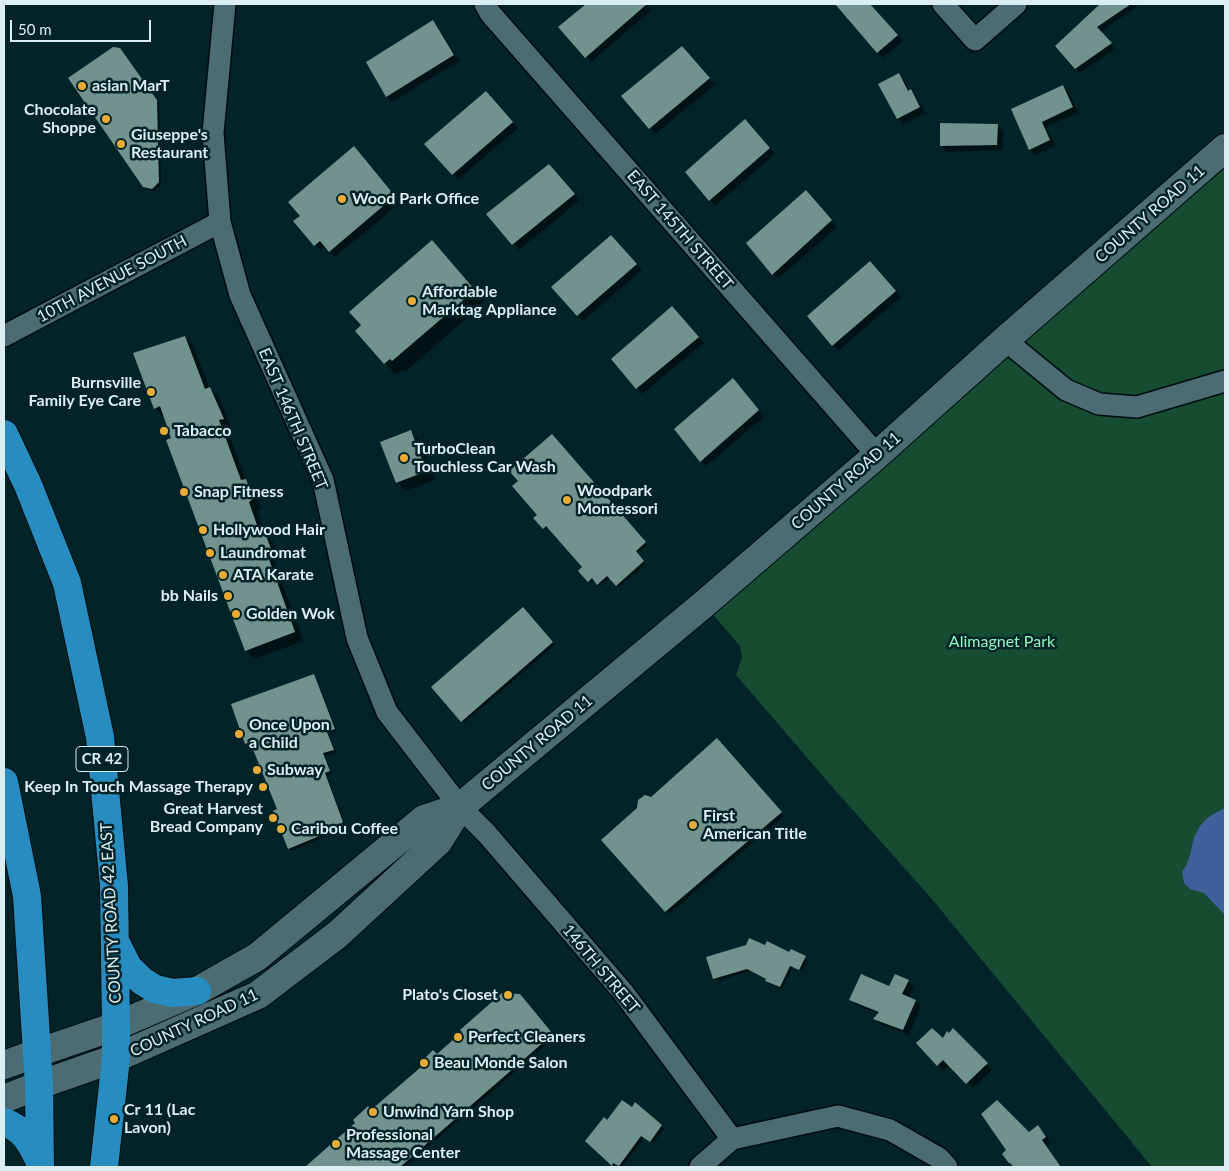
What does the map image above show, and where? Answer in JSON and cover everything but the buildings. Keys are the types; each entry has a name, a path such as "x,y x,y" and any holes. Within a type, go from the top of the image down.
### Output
{"highway":[{"name":"COUNTY ROAD 42 EAST","path":"4,434 28,485 67,584 100,737 114,886 116,1026 116,1058 104,1167"},
{"path":"4,782 27,896 39,1085 40,1165"},
{"path":"114,938 128,967 142,981 155,989 174,993 196,991"},
{"path":"4,1122 15,1126 29,1140 40,1165"}],"street":[{"name":"EAST 146TH STREET","path":"225,4 213,133 220,222 240,295 323,480 357,638 387,712 460,807"},
{"name":"EAST 145TH STREET","path":"485,4 490,13 877,454"},
{"path":"943,4 975,40 1016,4"},
{"name":"COUNTY ROAD 11","path":"4,1099 116,1058 258,995 337,935 438,842 460,807 704,604 1225,148"},
{"name":"10TH AVENUE SOUTH","path":"4,336 220,222"},
{"path":"1005,340 1066,390 1099,404 1137,407 1225,380"},
{"name":"COUNTY ROAD 11","path":"4,1065 116,1026 196,991 257,957 424,820 460,807"},
{"name":"146TH STREET","path":"460,807 487,834 623,992 732,1139"},
{"path":"700,1167 732,1139 838,1116 890,1130 939,1158 947,1167"}],"green space":[{"name":"Alimagnet Park","path":"1225,148 1225,1167 1152,1167 931,898 736,675 742,657 740,646 704,604"}],"water":[{"path":"1225,808 1225,915 1204,893 1190,889 1184,883 1182,872 1188,861 1198,829 1206,819"}],"place":[{"name":"asian MarT","path":"82,86"},
{"name":"Chocolate Shoppe","path":"106,119"},
{"name":"Giuseppe's Restaurant","path":"121,144"},
{"name":"Wood Park Office","path":"342,199"},
{"name":"Affordable Marktag Appliance","path":"412,301"},
{"name":"Burnsville Family Eye Care","path":"151,392"},
{"name":"Tabacco","path":"164,431"},
{"name":"TurboClean Touchless Car Wash","path":"404,458"},
{"name":"Snap Fitness","path":"184,492"},
{"name":"Woodpark Montessori","path":"567,500"},
{"name":"Hollywood Hair","path":"203,530"},
{"name":"Laundromat","path":"210,553"},
{"name":"ATA Karate","path":"223,575"},
{"name":"bb Nails","path":"228,596"},
{"name":"Golden Wok","path":"236,614"},
{"name":"Once Upon a Child","path":"239,734"},
{"name":"Subway","path":"257,770"},
{"name":"Keep In Touch Massage Therapy","path":"263,787"},
{"name":"Great Harvest Bread Company","path":"273,818"},
{"name":"First American Title","path":"693,825"},
{"name":"Caribou Coffee","path":"281,829"},
{"name":"Plato's Closet","path":"508,995"},
{"name":"Perfect Cleaners","path":"458,1037"},
{"name":"Beau Monde Salon","path":"424,1063"},
{"name":"Unwind Yarn Shop","path":"373,1112"},
{"name":"Cr 11 (Lac Lavon)","path":"114,1119"},
{"name":"Professional Massage Center","path":"336,1144"}]}
